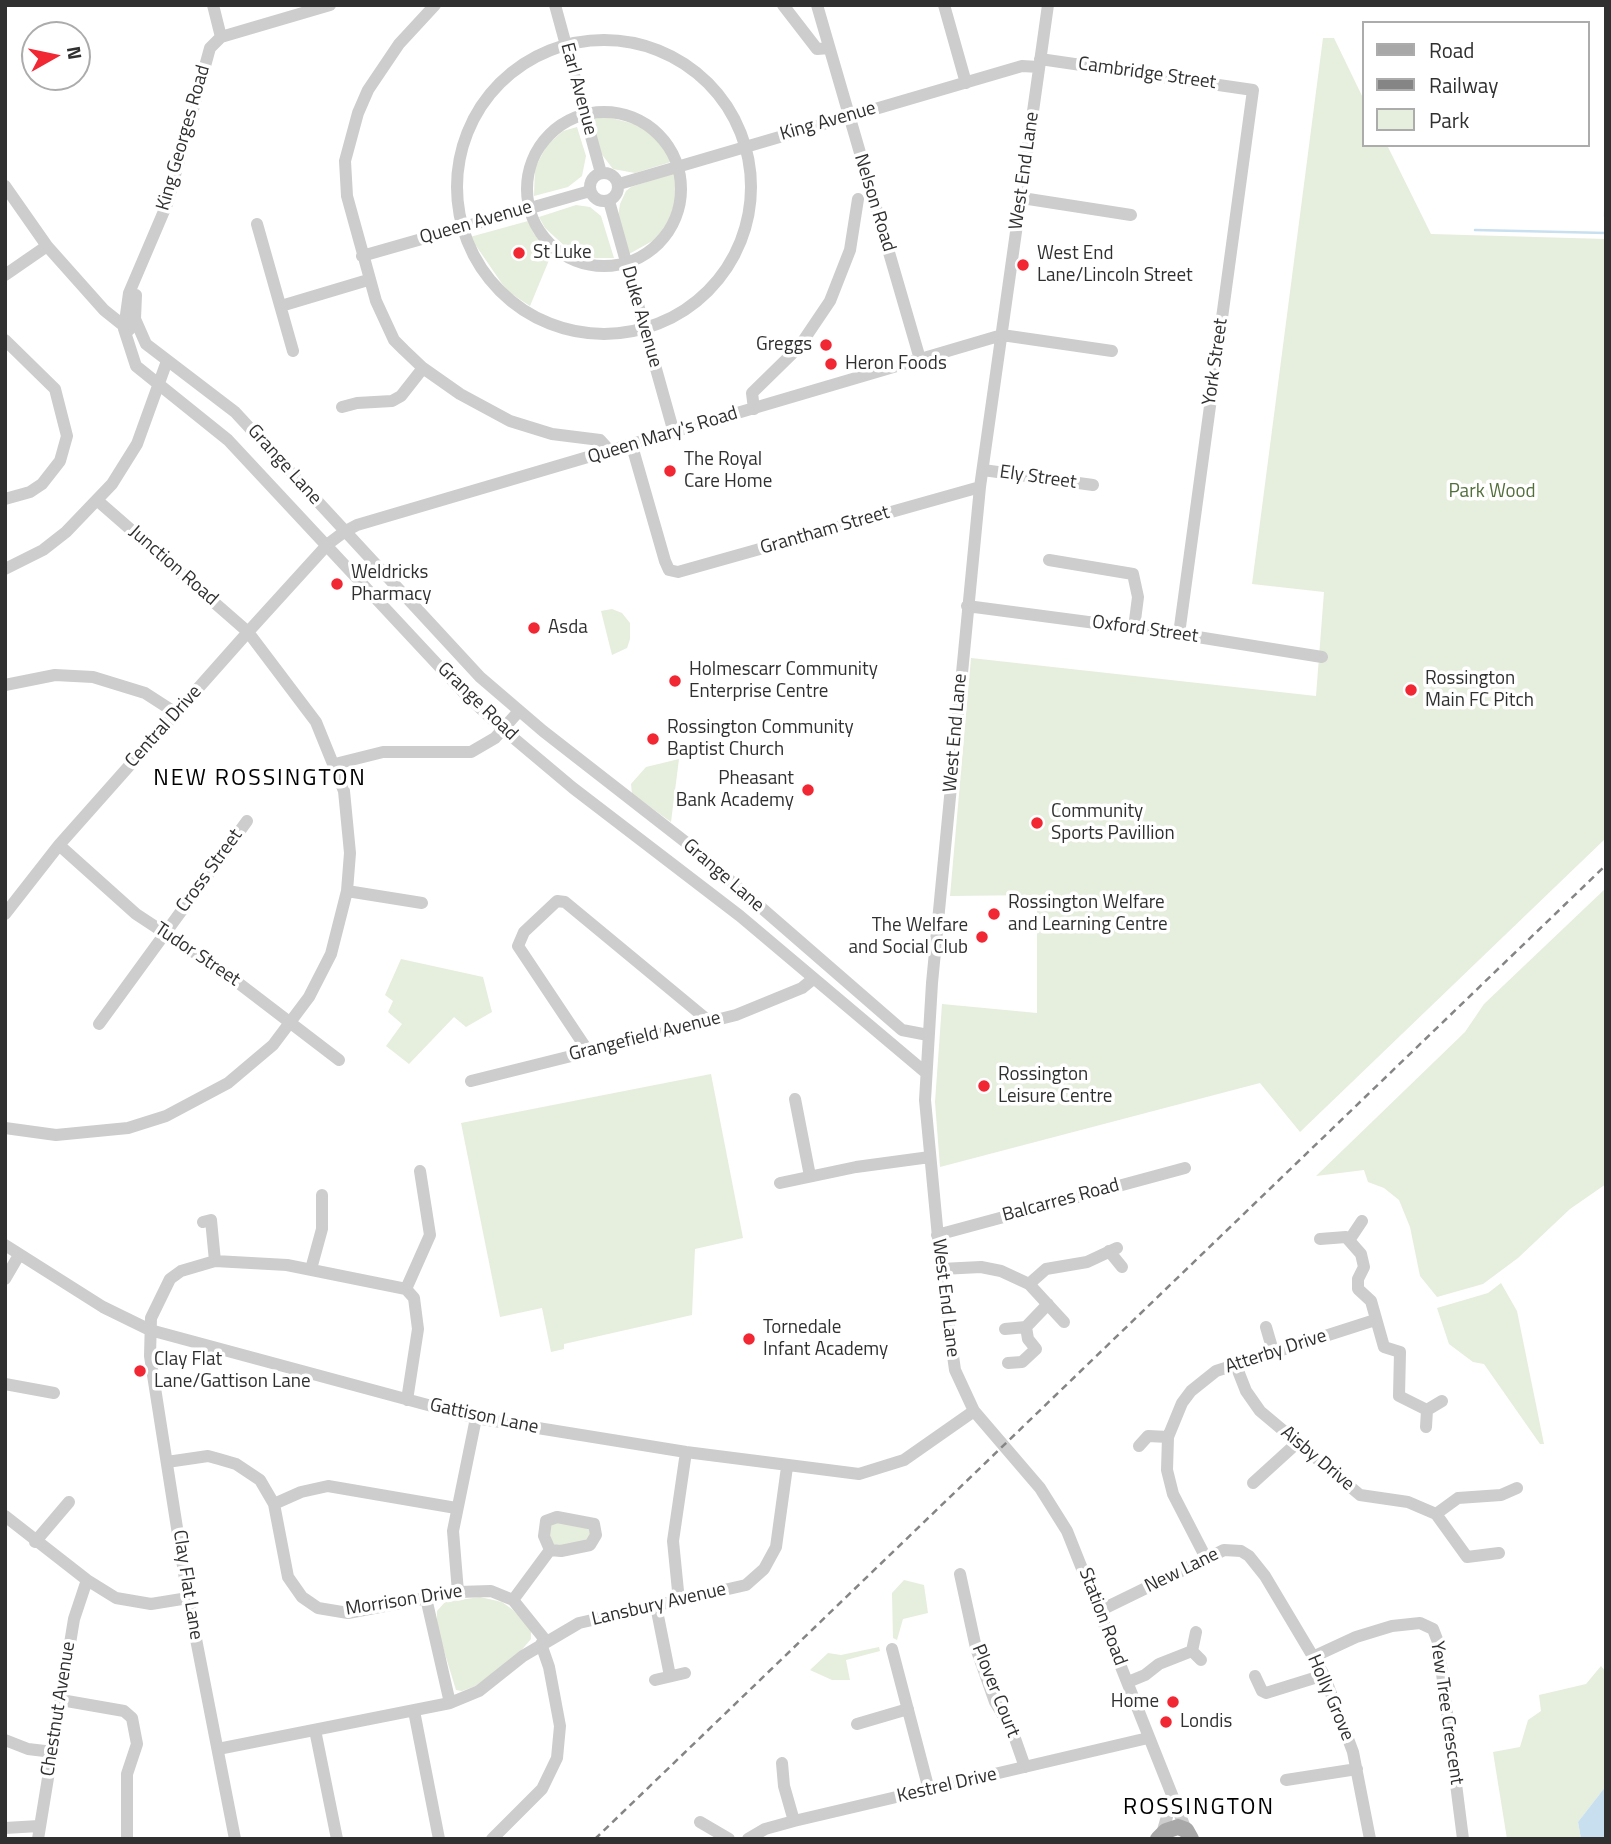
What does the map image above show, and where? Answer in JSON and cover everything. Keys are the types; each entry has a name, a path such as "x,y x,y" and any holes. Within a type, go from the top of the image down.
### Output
{"main road":[{"path":"1161,1837 1174,1827 1189,1834"}],"street":[{"path":"213,5 221,37 330,5"},
{"path":"435,5 398,44 381,69 358,113 350,139 344,175 368,279 394,340 422,368 460,394 510,421 552,434 600,439 611,452"},
{"name":"Earl Avenue","path":"555,5 600,173"},
{"path":"783,5 817,48 829,48"},
{"name":"Nelson Road","path":"817,5 920,359"},
{"path":"944,5 966,83"},
{"name":"West End Lane","path":"1005,1450 974,1411 955,1370 937,1235 925,1072 980,487 1048,5"},
{"name":"King Georges Road","path":"131,302 140,269 167,204 211,48 221,37"},
{"path":"626,44 645,47 678,59 717,88 739,122 746,145 754,183 743,233 732,255 699,295 645,329 622,333 577,331 548,323 522,310 492,285 474,260 458,229 457,166 461,142 469,125 501,84 567,47 626,44"},
{"name":"King Avenue","path":"618,184 746,145 1040,63"},
{"name":"Cambridge Street","path":"1040,63 1252,90"},
{"name":"York Street","path":"1179,634 1252,90"},
{"path":"609,112 639,120 664,139 678,166 681,193 675,218 653,248 626,262 601,267 568,257 543,235 530,208 527,184 537,150 549,134 564,122 585,113 609,112"},
{"path":"600,173 613,176 618,184 617,194 608,201 599,201 590,191 593,178 600,173"},
{"path":"5,186 47,246 104,310 124,328 139,332 131,302 104,310"},
{"name":"Queen Avenue","path":"362,256 590,191"},
{"path":"1022,198 1131,215"},
{"path":"754,409 752,393 799,347 830,301 850,250 858,199"},
{"name":"Duke Avenue","path":"608,201 674,433"},
{"path":"257,224 293,351"},
{"path":"5,275 47,246"},
{"path":"281,306 368,279"},
{"name":"Grange Road","path":"131,302 124,328 136,366 228,440 504,730 573,788 740,916 925,1072"},
{"name":"Grange Lane","path":"139,332 146,344 235,412 480,677 688,844 902,1030 928,1035"},
{"path":"1003,335 1112,351"},
{"name":"Queen Mary's Road","path":"328,544 344,531 1003,335"},
{"path":"5,340 55,389 67,436 60,461 42,484 30,492 5,499"},
{"path":"5,569 43,550 98,501 112,484 136,444 156,384 167,361"},
{"path":"342,407 357,403 392,401 401,396 422,368"},
{"name":"Grantham Street","path":"632,446 668,572 678,572 980,487"},
{"name":"Ely Street","path":"983,470 1093,485"},
{"name":"Junction Road","path":"5,1128 56,1135 102,1132 166,1116 213,1093 245,1072 292,1023 331,954 347,891 348,817 335,764 316,722 248,632 98,501"},
{"name":"Central Drive","path":"5,914 59,845 328,544"},
{"path":"1049,560 1133,574 1138,597 1135,628"},
{"name":"Oxford Street","path":"967,606 1179,634 1322,657"},
{"path":"392,614 418,612"},
{"name":"Grange Lane","path":"418,612 415,629 431,648 438,663"},
{"path":"5,685 55,675 93,677 145,693 176,713"},
{"path":"335,764 383,752 471,752 504,730 519,711"},
{"name":"Cross Street","path":"99,1024 247,821"},
{"path":"673,863 688,844"},
{"name":"Tudor Street","path":"59,845 114,896 224,972 339,1060"},
{"path":"347,891 422,903"},
{"path":"588,1052 520,952 519,939 552,903 565,902 710,1022"},
{"name":"Grangefield Avenue","path":"471,1081 710,1022 764,1005 815,981 829,968"},
{"path":"795,1099 810,1176"},
{"path":"780,1183 930,1157"},
{"name":"Balcarres Road","path":"937,1235 1185,1168"},
{"path":"406,1289 430,1235 420,1171"},
{"path":"311,1269 322,1229 322,1195"},
{"path":"203,1222 211,1220 215,1261"},
{"path":"1350,1239 1362,1221"},
{"path":"1320,1239 1350,1239"},
{"path":"1350,1239 1364,1261 1358,1289 1371,1301 1384,1346 1400,1352 1399,1396 1427,1410"},
{"name":"Gattison Lane","path":"5,1245 103,1307 150,1330 476,1418 841,1474 876,1471 904,1460 974,1411"},
{"path":"1029,1284 1046,1269 1087,1262 1113,1250 1122,1267"},
{"path":"5,1279 19,1255"},
{"path":"150,1330 151,1318 170,1279 181,1271 215,1261 262,1262 311,1269 406,1289 414,1298 418,1329 407,1400"},
{"path":"941,1269 981,1267 1001,1271 1029,1284 1064,1322"},
{"path":"1005,1329 1026,1327 1048,1304"},
{"name":"Atterby Drive","path":"1206,1558 1169,1482 1168,1437 1175,1417 1191,1391 1216,1371 1235,1363 1376,1320"},
{"path":"1008,1363 1022,1362 1036,1349 1028,1339 1026,1327"},
{"path":"1266,1327 1273,1351"},
{"name":"Clay Flat Lane","path":"150,1330 150,1356 188,1598 235,1839"},
{"name":"Aisby Drive","path":"1235,1363 1252,1402 1360,1495 1408,1503 1436,1514"},
{"path":"5,1384 54,1393"},
{"path":"1427,1410 1442,1401"},
{"path":"1426,1427 1427,1410"},
{"path":"458,1592 453,1544 456,1508 476,1418"},
{"path":"1139,1446 1148,1436 1168,1437"},
{"path":"1257,1474 1297,1443"},
{"name":"Station Road","path":"1005,1450 1040,1488 1067,1531 1101,1610 1172,1799 1189,1834"},
{"path":"679,1601 673,1541 686,1452"},
{"name":"Morrison Drive","path":"167,1462 208,1456 236,1464 260,1480 274,1504 289,1577 302,1597 327,1611 348,1613 458,1592 491,1591 513,1600"},
{"name":"Lansbury Avenue","path":"218,1749 450,1703 479,1690 544,1642 594,1618 746,1585 764,1569 776,1547 787,1467"},
{"path":"274,1504 301,1492 328,1486 456,1508"},
{"path":"1499,1553 1467,1557 1436,1514 1458,1498 1512,1495"},
{"path":"35,1542 69,1502"},
{"path":"5,1516 87,1580 128,1601 151,1604 188,1598"},
{"path":"492,1839 542,1789 557,1758 560,1726 544,1642 513,1600 550,1550"},
{"name":"New Lane","path":"1101,1610 1224,1550 1241,1551 1260,1569"},
{"name":"Holly Grove","path":"1260,1569 1315,1656 1324,1675 1357,1769 1370,1839"},
{"name":"Plover Court","path":"960,1574 976,1648 995,1702 1012,1730 1025,1767"},
{"name":"Chestnut Avenue","path":"38,1833 74,1619 87,1580"},
{"path":"426,1598 450,1703"},
{"path":"656,1606 670,1676"},
{"name":"Yew Tree Crescent","path":"1315,1656 1374,1630 1411,1622 1427,1624 1433,1629 1438,1642 1464,1839"},
{"path":"1128,1682 1145,1675 1159,1664 1196,1655 1196,1632"},
{"path":"892,1649 929,1790"},
{"path":"655,1680 685,1673"},
{"path":"1255,1676 1266,1693 1324,1675"},
{"path":"61,1700 124,1711 132,1718 137,1744 127,1774 127,1839"},
{"path":"857,1724 908,1709"},
{"path":"414,1712 439,1839"},
{"path":"315,1730 337,1839"},
{"name":"Kestrel Drive","path":"748,1839 765,1829 794,1821 1148,1738"},
{"path":"5,1740 28,1749 52,1752"},
{"path":"782,1763 784,1786 794,1821"},
{"path":"1286,1780 1357,1769"},
{"path":"1161,1837 1172,1799"},
{"path":"701,1822 729,1839"},
{"path":"5,1828 38,1833"}],"green space":[{"name":"Park Wood","path":"1323,38 1334,38 1362,96 1362,147 1388,147 1431,234 1606,239 1606,838 1300,1132 1260,1083 940,1167 935,1102 942,1004 1037,1013 1037,895 950,896 971,658 1316,696 1324,592 1252,584"},
{"path":"604,116 642,126 660,141 671,162 635,173 613,169 600,152 592,117"},
{"path":"577,127 586,156 582,176 568,187 534,196 535,168 547,145 563,131"},
{"path":"676,172 677,192 671,217 656,239 629,254 618,217 626,191"},
{"path":"576,205 590,207 601,216 614,258 595,258 568,249 545,228 539,217"},
{"path":"528,221 534,234 552,253 530,306 507,291 470,237"},
{"path":"612,609 622,613 630,623 630,639 627,648 612,655 601,611"},
{"path":"679,759 671,822 632,794 631,784 646,767"},
{"path":"1606,888 1606,1184 1570,1209 1518,1258 1483,1284 1437,1297 1420,1276 1410,1227 1399,1200 1384,1188 1368,1182 1364,1170 1316,1176 1465,1032 1484,1004"},
{"path":"401,959 483,977 492,1012 466,1027 454,1017 409,1064 386,1046 402,1024 388,1012 393,1001 385,995"},
{"path":"711,1074 743,1238 695,1249 692,1315 564,1344 564,1349 551,1352 542,1308 500,1317 461,1123"},
{"path":"1501,1283 1517,1311 1544,1444 1540,1444 1484,1364 1473,1362 1449,1344 1437,1308 1488,1293"},
{"path":"546,1521 590,1521 593,1541 555,1552"},
{"path":"904,1580 924,1585 928,1613 903,1619 897,1640 893,1638 892,1593"},
{"path":"480,1597 502,1602 513,1610 531,1630 531,1639 519,1653 476,1686 462,1691 456,1690 437,1628 437,1611 445,1602"},
{"path":"879,1647 880,1651 846,1660 850,1680 832,1680 810,1670 828,1653 841,1655"},
{"path":"1601,1666 1606,1672 1606,1786 1578,1822 1581,1839 1507,1839 1493,1752 1520,1747 1528,1720 1541,1711 1539,1695 1586,1684"}],"water":[{"path":"1606,1786 1606,1839 1581,1839 1578,1822"}],"waterway":[{"path":"1605,216 1606,185"},
{"path":"1475,230 1606,233"}],"railway":[{"path":"595,1839 1606,865"}],"place":[{"name":"St Luke","path":"519,253"},
{"name":"West End Lane/Lincoln Street","path":"1023,265"},
{"name":"Greggs","path":"826,345"},
{"name":"Heron Foods","path":"831,364"},
{"name":"The Royal Care Home","path":"670,471"},
{"name":"Weldricks Pharmacy","path":"337,584"},
{"name":"Asda","path":"534,628"},
{"name":"Holmescarr Community Enterprise Centre","path":"675,681"},
{"name":"Rossington Main FC Pitch","path":"1411,690"},
{"name":"Rossington Community Baptist Church","path":"653,739"},
{"name":"Pheasant Bank Academy","path":"808,790"},
{"name":"Community Sports Pavillion","path":"1037,823"},
{"name":"Rossington Welfare and Learning Centre","path":"994,914"},
{"name":"The Welfare and Social Club","path":"982,937"},
{"name":"Rossington Leisure Centre","path":"984,1086"},
{"name":"Tornedale Infant Academy","path":"749,1339"},
{"name":"Clay Flat Lane/Gattison Lane","path":"140,1371"},
{"name":"Home","path":"1173,1702"},
{"name":"Londis","path":"1166,1722"}],"district":[{"name":"NEW ROSSINGTON","path":"260,779"},
{"name":"ROSSINGTON","path":"1199,1808"}]}
